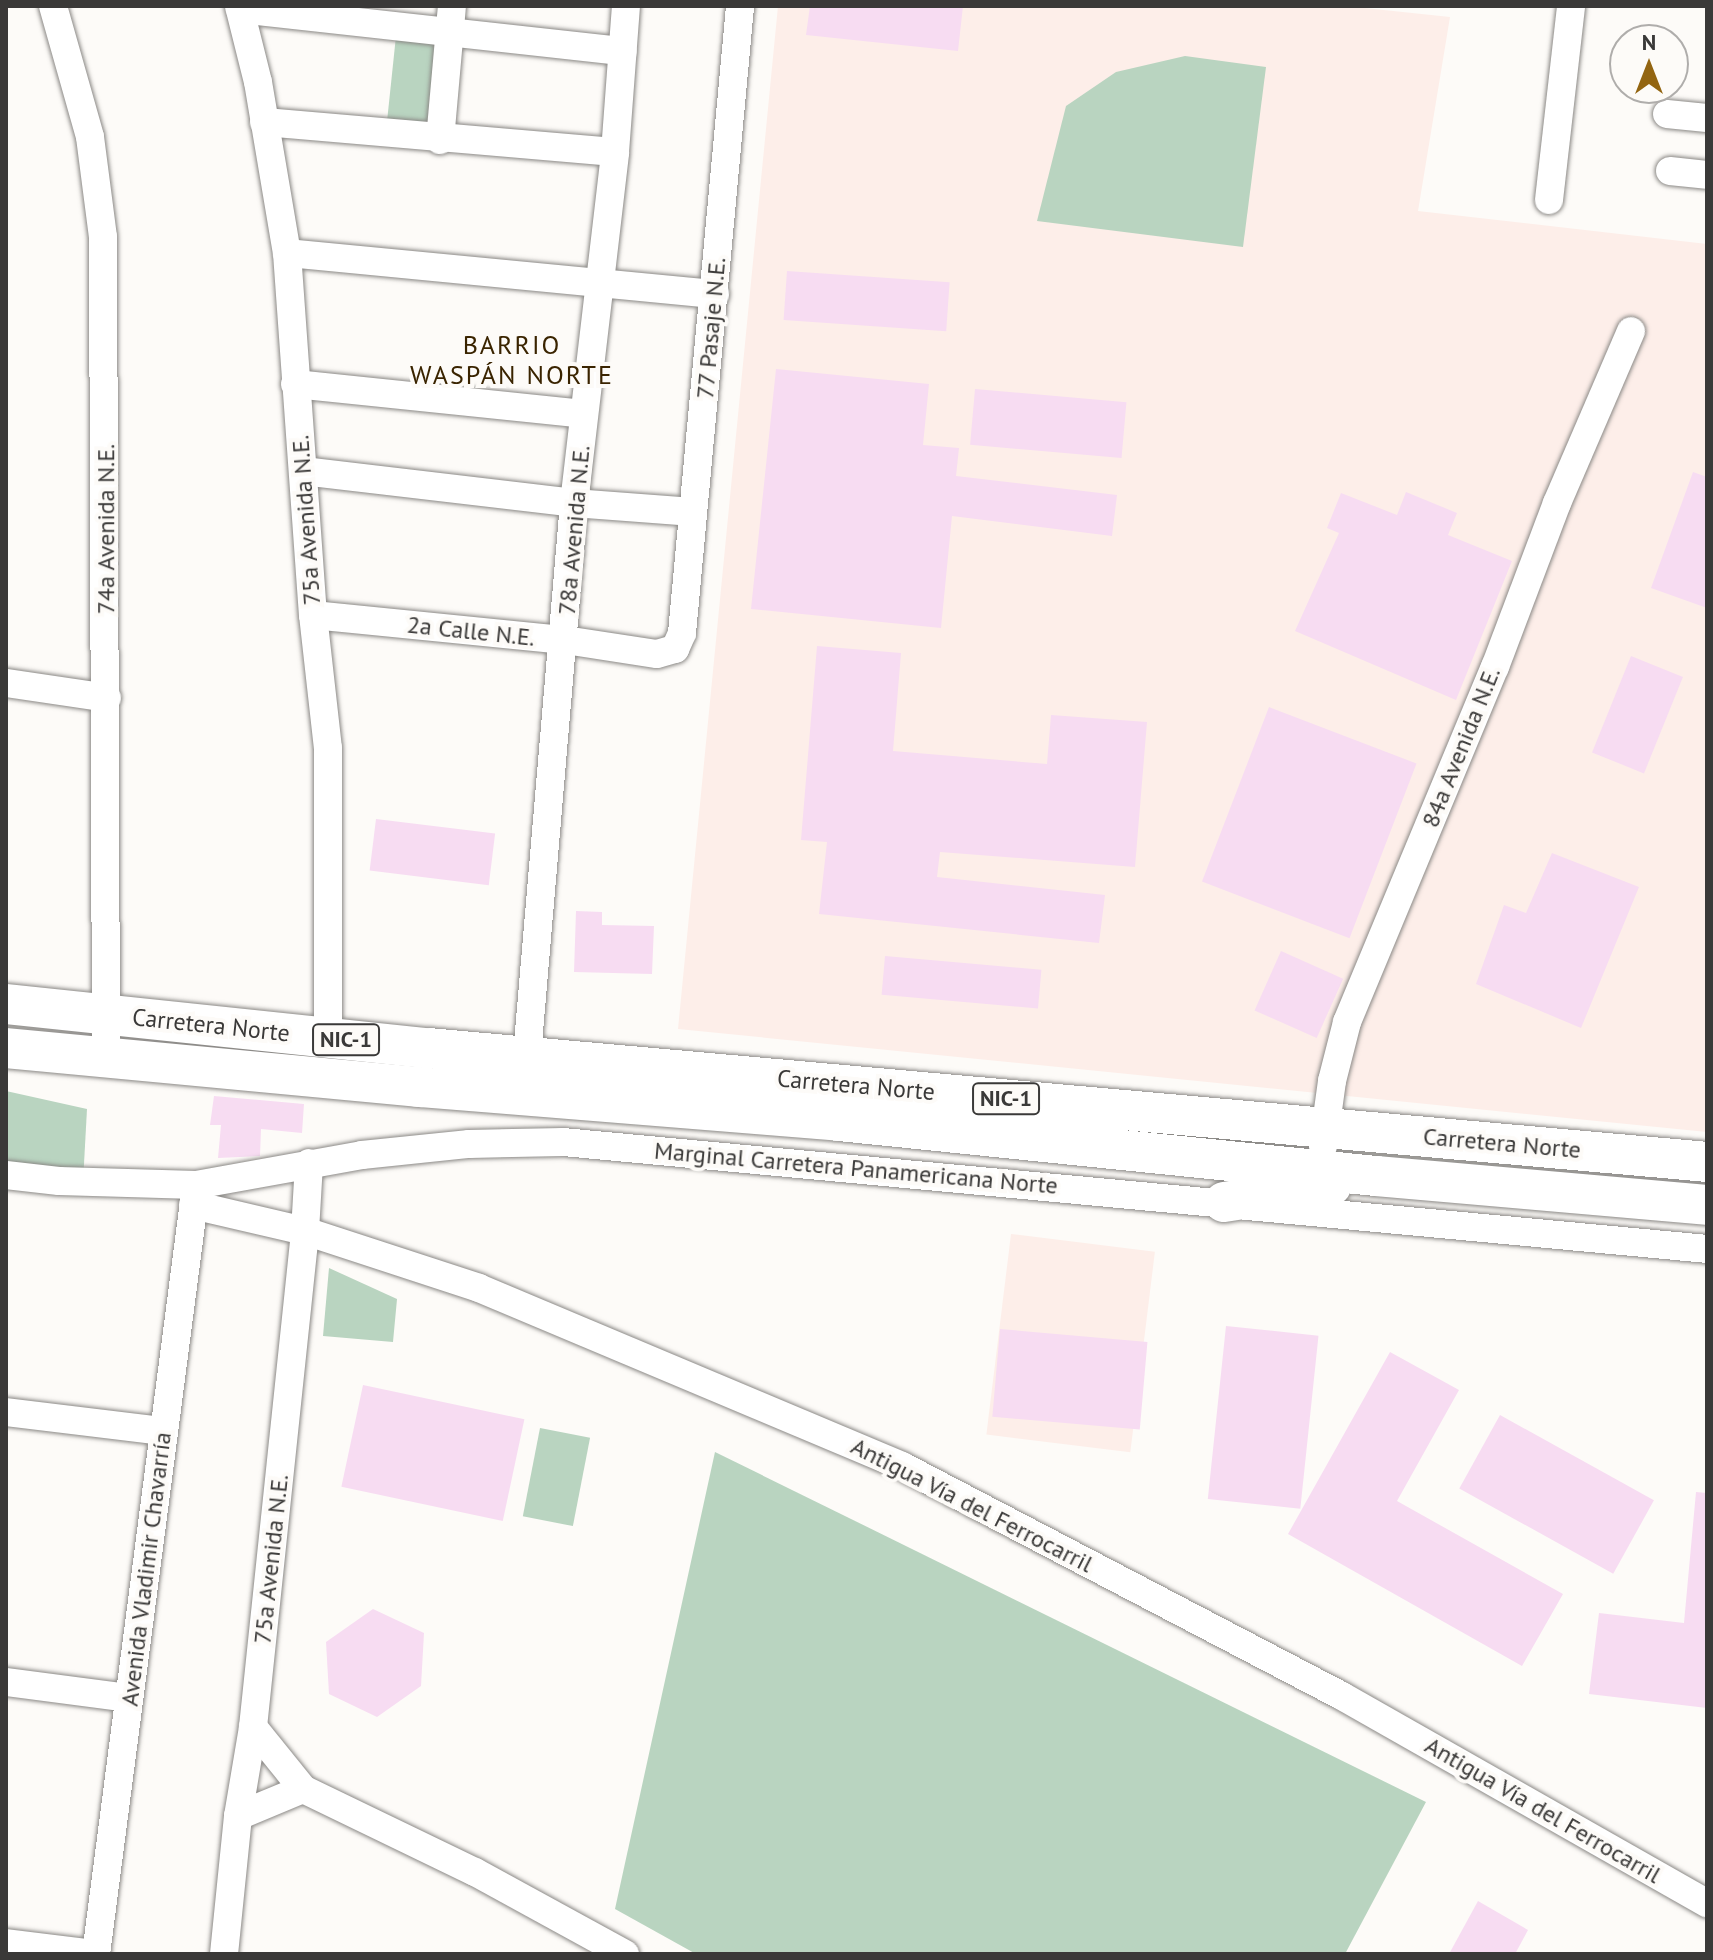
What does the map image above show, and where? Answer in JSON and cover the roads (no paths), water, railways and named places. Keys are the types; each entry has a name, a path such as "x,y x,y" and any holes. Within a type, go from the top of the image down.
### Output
{"highway":[{"name":"Carretera Norte","path":"6,1004 328,1038 1707,1162"},
{"name":"Carretera Norte","path":"6,1048 839,1121 1376,1176 1707,1205"},
{"path":"1224,1202 1376,1176"}],"street":[{"name":"74a Avenida N.E.","path":"53,6 90,137 103,237 106,1057"},
{"name":"78a Avenida N.E.","path":"527,1055 565,640 574,503 615,152 626,6"},
{"name":"77 Pasaje N.E.","path":"675,649 682,633 740,6"},
{"path":"1549,200 1571,6"},
{"path":"240,7 451,19 623,51"},
{"name":"75a Avenida N.E.","path":"240,7 287,253 313,615 328,748 328,1038"},
{"path":"440,140 451,19"},
{"path":"1667,114 1707,118"},
{"path":"264,122 440,140 615,152"},
{"path":"1670,171 1707,175"},
{"path":"287,253 715,294"},
{"name":"84a Avenida N.E.","path":"1320,1170 1325,1126 1347,1022 1495,667 1557,503 1631,331"},
{"path":"295,384 583,414"},
{"path":"303,471 574,503 693,512"},
{"name":"2a Calle N.E.","path":"313,615 565,640 657,654 675,649"},
{"path":"6,683 107,698"},
{"name":"Marginal Carretera Panamericana Norte","path":"6,1175 195,1195 309,1163 469,1144 563,1142 1707,1249"},
{"name":"75a Avenida N.E.","path":"224,1954 238,1816 253,1727 305,1231 309,1163"},
{"name":"Antigua Vía del Ferrocarril","path":"195,1195 479,1288 902,1466 1342,1696 1707,1903"},
{"name":"Avenida Vladimir Chavarría","path":"96,1954 195,1195"},
{"path":"6,1412 164,1431"},
{"path":"6,1682 129,1698"},
{"path":"253,1727 303,1789 475,1872 625,1954"},
{"path":"238,1816 303,1789"},
{"path":"6,1943 96,1954"}],"district":[{"name":"BARRIO WASPÁN NORTE","path":"512,360"}]}
